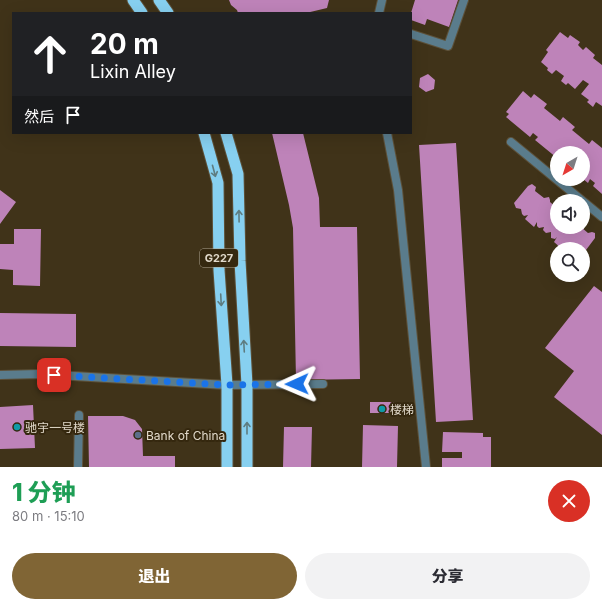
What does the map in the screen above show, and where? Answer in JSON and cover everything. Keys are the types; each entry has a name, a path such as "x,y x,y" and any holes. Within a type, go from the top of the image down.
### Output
{"highway":[{"path":"133,0 141,12"},
{"path":"159,0 167,12"},
{"name":"G227","path":"204,134 218,183 220,270 226,385 227,467"},
{"name":"G227","path":"226,134 238,174 240,261 247,384 247,467"}],"street":[{"path":"378,12 382,0"},
{"path":"412,34 448,46 464,0"},
{"path":"388,134 398,190 426,467"},
{"path":"512,142 602,217"},
{"path":"0,375 39,374 226,385 322,384"},
{"path":"78,467 79,415"}],"building":[{"path":"229,0 329,0 327,8 310,12 238,12 231,5"},
{"path":"415,0 458,0 449,27 427,19 425,25 412,20 411,12"},
{"path":"560,32 568,38 570,35 580,42 578,45 583,50 586,47 595,55 593,58 602,65 602,106 596,102 593,107 587,102 589,100 581,94 589,84 583,80 575,89 568,83 566,85 561,81 564,76 556,70 552,74 541,62 548,52 546,50"},
{"path":"428,74 435,80 434,89 426,92 419,87 420,78"},
{"path":"523,91 531,98 534,94 547,104 544,108 560,121 563,117 575,127 572,130 589,144 592,140 602,148 602,194 593,186 595,183 590,179 590,146 550,146 550,152 535,140 538,137 533,133 530,137 506,117 509,114 506,112"},
{"path":"272,134 303,134 319,198 320,227 357,227 360,379 296,380 293,228"},
{"path":"456,143 473,420 436,422 419,145"},
{"path":"532,184 536,187 535,191 544,198 549,197 550,232 546,233 543,230 544,227 539,228 537,226 537,222 534,227 525,219 528,215 524,216 521,209 516,208 514,203 528,186"},
{"path":"0,190 16,202 0,224"},
{"path":"14,229 41,229 40,286 13,285 13,270 0,269 0,244 14,244"},
{"path":"595,233 595,238 590,245 590,242 554,242 557,237 555,239 551,238 551,234"},
{"path":"594,286 602,292 602,435 554,397 574,371 545,348"},
{"path":"0,313 76,314 76,347 0,346"},
{"name":"楼梯","path":"370,402 394,402 394,413 370,413"},
{"name":"驰宇一号楼","path":"33,405 35,448 0,449 0,407"},
{"path":"88,416 123,416 135,420 142,429 143,456 175,456 175,467 89,467"},
{"path":"363,425 398,426 397,467 362,467"},
{"path":"284,427 312,427 311,467 283,467"},
{"path":"443,432 483,433 483,437 491,437 491,467 442,467 442,458 462,458 462,452 442,452"}],"place":[{"name":"楼梯","path":"382,409"},
{"name":"驰宇一号楼","path":"17,427"},
{"name":"Bank of China","path":"138,435"}],"route":[{"path":"54,375 226,385 297,384"}]}
